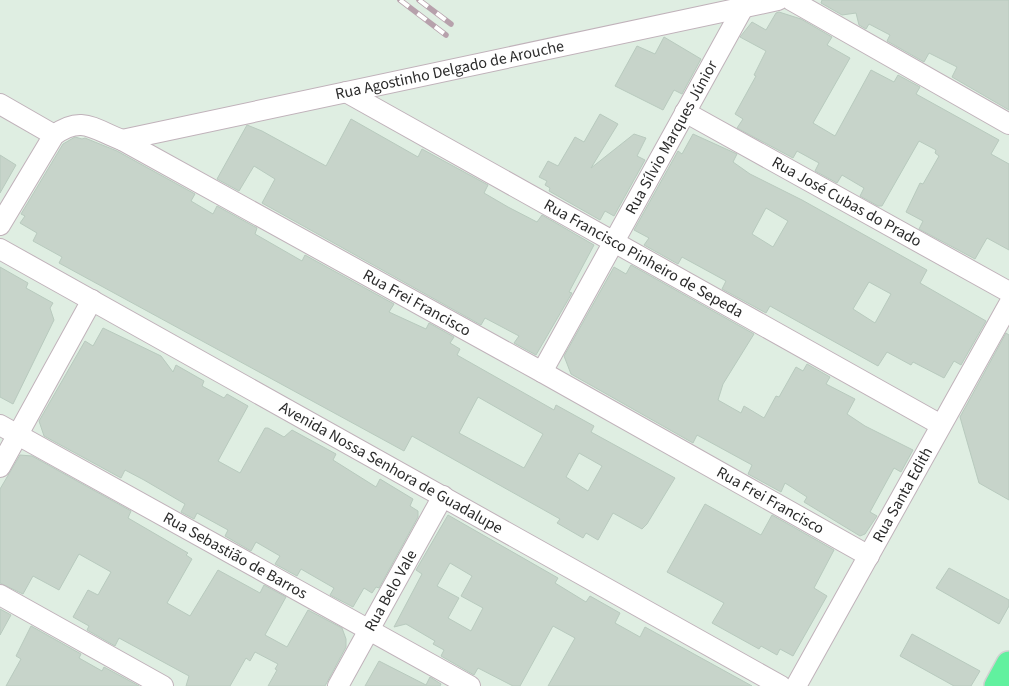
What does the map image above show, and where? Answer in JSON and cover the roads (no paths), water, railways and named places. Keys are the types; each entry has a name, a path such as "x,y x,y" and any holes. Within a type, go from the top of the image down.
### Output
{"street":[{"name":"Rua Agostinho Delgado de Arouche","path":"122,140 778,0"},
{"path":"791,0 1009,124"},
{"name":"Rua Sílvio Marques Júnior","path":"542,372 743,8"},
{"name":"Rua Francisco Pinheiro de Sepeda","path":"346,92 941,425"},
{"path":"0,104 54,135 0,225"},
{"name":"Rua José Cubas do Prado","path":"685,112 1009,292"},
{"name":"Rua Frei Francisco","path":"54,135 67,126 78,123 122,140 542,372 869,556"},
{"name":"Avenida Nossa Senhora de Guadalupe","path":"0,249 781,686"},
{"path":"0,467 92,300"},
{"name":"Rua Santa Edith","path":"796,686 1009,304"},
{"name":"Rua Sebastião de Barros","path":"0,425 470,686"},
{"name":"Rua Belo Vale","path":"338,686 443,496"},
{"path":"0,595 163,686"}],"railway":[{"path":"400,0 446,35"},
{"path":"419,0 451,24"}]}
